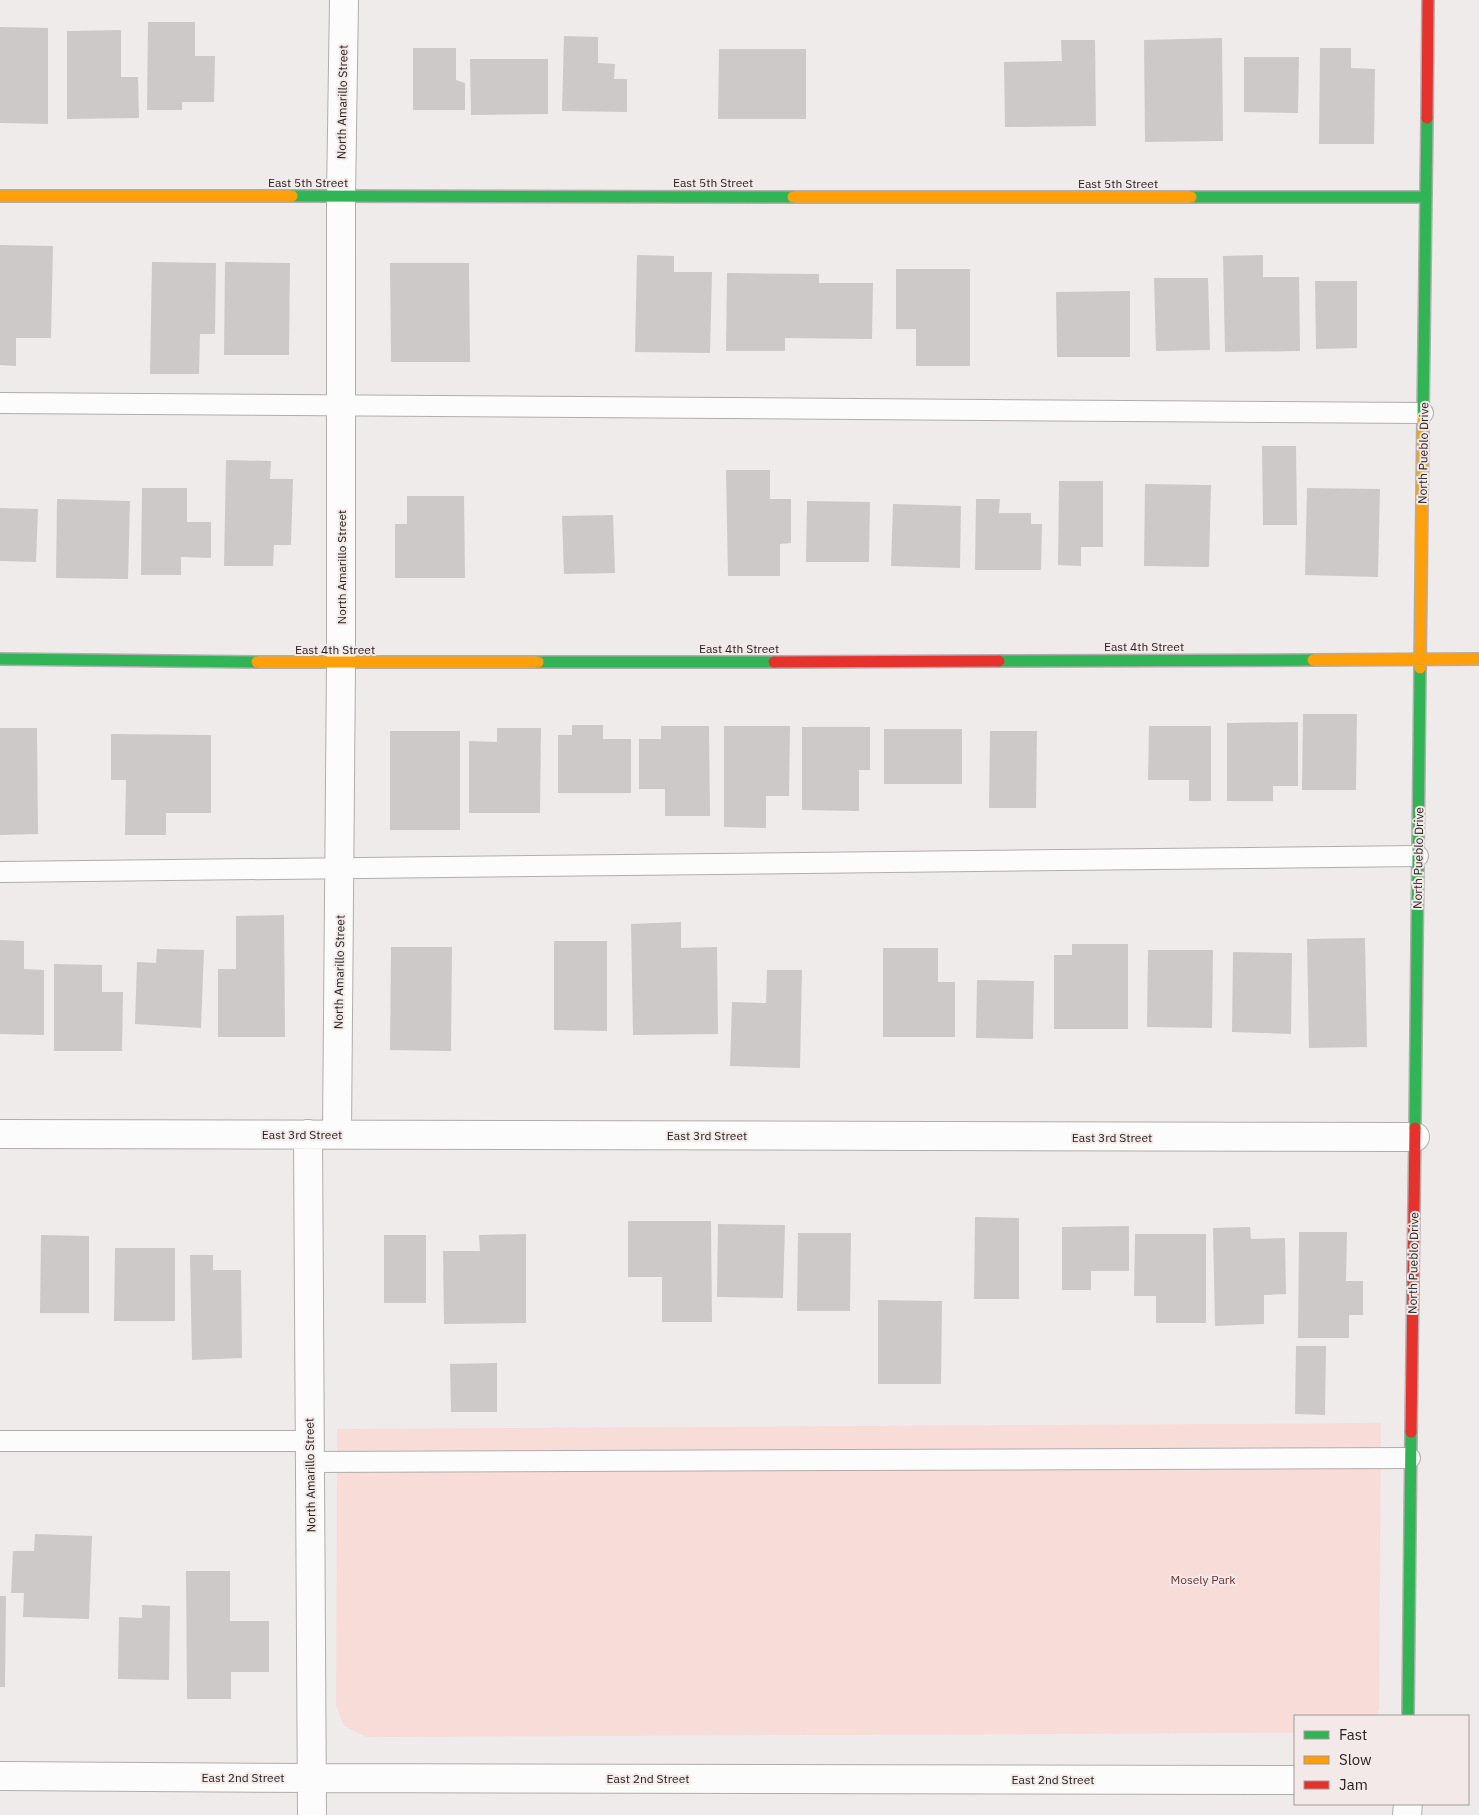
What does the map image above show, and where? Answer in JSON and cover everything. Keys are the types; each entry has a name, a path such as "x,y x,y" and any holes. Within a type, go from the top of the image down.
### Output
{"street":[{"name":"North Amarillo Street","path":"337,1134 341,663 341,196 344,0"},
{"name":"North Pueblo Drive","path":"1408,1715 1428,0"},
{"name":"East 5th Street","path":"0,196 1425,197"},
{"name":"East 4th Street","path":"0,660 341,663 1479,659"},
{"name":"East 3rd Street","path":"0,1134 1415,1137"},
{"name":"North Amarillo Street","path":"308,1134 312,1815"},
{"name":"East 2nd Street","path":"0,1776 1294,1780"}],"lane":[{"path":"0,403 1423,412"},
{"path":"0,872 1418,856"},
{"path":"0,1442 310,1451 1410,1458"}],"green space":[{"name":"Mosely Park","path":"1381,1423 1379,1710 1376,1715 1294,1715 1294,1733 366,1737 344,1726 336,1706 337,1429"}],"building":[{"path":"148,22 195,22 195,56 215,56 214,102 182,102 182,110 147,110"},
{"path":"0,27 48,28 48,124 0,123"},
{"path":"121,30 121,77 138,77 139,118 67,119 67,31"},
{"path":"564,36 598,37 598,63 615,64 614,79 627,79 627,112 562,111"},
{"path":"1222,38 1223,141 1145,142 1144,40"},
{"path":"1061,40 1095,40 1096,126 1005,127 1004,62 1062,61"},
{"path":"413,48 456,48 456,80 465,83 465,110 413,110"},
{"path":"1320,48 1351,48 1351,68 1375,69 1374,144 1319,144"},
{"path":"719,49 806,49 806,119 718,119"},
{"path":"1244,57 1299,57 1298,113 1244,112"},
{"path":"470,59 548,59 548,114 471,115"},
{"path":"0,245 53,246 51,338 16,338 16,366 0,365"},
{"path":"637,255 674,256 674,272 712,272 710,353 635,352"},
{"path":"1263,255 1263,277 1299,277 1300,351 1225,352 1223,256"},
{"path":"152,262 216,263 215,334 200,334 199,374 150,374"},
{"path":"225,262 290,263 289,355 224,355"},
{"path":"390,263 469,263 470,362 391,362"},
{"path":"896,269 970,269 970,366 916,366 916,329 896,329"},
{"path":"727,273 819,274 819,283 873,283 872,339 785,338 785,351 726,351"},
{"path":"1154,278 1208,278 1210,350 1156,351"},
{"path":"1315,281 1357,281 1357,348 1316,349"},
{"path":"1130,291 1130,357 1057,357 1056,292"},
{"path":"1262,446 1296,446 1297,525 1263,525"},
{"path":"226,460 271,461 270,479 293,479 291,545 274,545 273,566 224,566"},
{"path":"726,470 770,470 770,499 791,499 791,543 780,544 780,576 728,576"},
{"path":"1059,481 1103,481 1103,547 1081,547 1081,566 1058,565"},
{"path":"1145,484 1211,485 1209,567 1144,566"},
{"path":"142,488 187,488 187,522 211,522 211,558 181,557 181,575 141,575"},
{"path":"1307,488 1380,489 1378,577 1305,575"},
{"path":"407,496 464,496 465,578 395,578 395,524 407,524"},
{"path":"57,499 130,501 128,579 56,578"},
{"path":"976,499 1000,499 999,513 1031,513 1031,524 1042,524 1041,570 975,570"},
{"path":"807,501 870,502 869,562 806,562"},
{"path":"893,504 961,506 960,568 891,566"},
{"path":"0,508 38,509 36,562 0,561"},
{"path":"613,515 615,573 564,574 562,516"},
{"path":"1303,714 1357,714 1356,790 1302,790"},
{"path":"1298,722 1298,786 1273,786 1273,801 1227,801 1227,723"},
{"path":"572,725 603,725 603,739 631,739 631,793 558,793 558,735 572,735"},
{"path":"661,726 709,726 710,816 665,816 665,789 639,789 639,739 661,739"},
{"path":"724,726 790,726 789,796 766,796 766,828 724,827"},
{"path":"1149,726 1211,726 1211,801 1189,801 1189,780 1148,780"},
{"path":"802,727 870,727 870,770 859,770 859,811 802,810"},
{"path":"0,728 37,728 38,834 0,835"},
{"path":"497,728 541,728 540,813 469,813 469,741 497,742"},
{"path":"884,729 962,729 962,784 884,784"},
{"path":"390,731 460,731 460,830 390,830"},
{"path":"990,731 1037,731 1036,808 989,808"},
{"path":"111,734 211,735 211,813 166,813 166,835 125,835 126,780 111,780"},
{"path":"284,915 285,1037 218,1037 218,969 236,969 236,916"},
{"path":"681,922 681,948 717,947 718,1034 633,1035 631,924"},
{"path":"1365,938 1367,1047 1309,1048 1307,939"},
{"path":"0,940 24,941 24,969 44,970 44,1035 0,1034"},
{"path":"554,941 607,941 607,1031 554,1030"},
{"path":"1072,944 1128,944 1128,1029 1054,1029 1054,955 1072,955"},
{"path":"391,947 452,947 451,1051 390,1050"},
{"path":"883,948 938,948 938,982 955,982 955,1037 883,1037"},
{"path":"157,949 204,950 201,1028 135,1024 137,962 156,963"},
{"path":"1148,950 1213,950 1212,1028 1147,1027"},
{"path":"1233,952 1292,953 1291,1034 1232,1032"},
{"path":"54,964 102,965 102,992 123,992 122,1051 54,1051"},
{"path":"767,970 802,970 800,1068 730,1066 732,1002 766,1003"},
{"path":"977,980 1034,981 1033,1039 976,1038"},
{"path":"975,1217 1019,1218 1019,1299 974,1299"},
{"path":"628,1221 711,1221 712,1322 662,1322 662,1277 628,1277"},
{"path":"718,1224 785,1225 783,1298 717,1297"},
{"path":"1129,1226 1129,1271 1091,1271 1091,1290 1062,1290 1062,1227"},
{"path":"1250,1227 1251,1239 1285,1238 1286,1294 1264,1295 1264,1324 1215,1326 1213,1228"},
{"path":"1299,1232 1347,1232 1346,1281 1363,1281 1363,1315 1349,1315 1349,1338 1298,1338"},
{"path":"798,1233 851,1233 850,1311 797,1311"},
{"path":"526,1234 526,1323 444,1324 443,1251 480,1251 479,1235"},
{"path":"1135,1234 1206,1234 1206,1323 1156,1323 1156,1296 1134,1296"},
{"path":"41,1235 89,1236 89,1313 40,1313"},
{"path":"384,1235 426,1235 426,1303 384,1303"},
{"path":"115,1248 175,1248 175,1321 114,1321"},
{"path":"190,1255 213,1255 213,1270 241,1270 242,1358 192,1360"},
{"path":"878,1300 942,1301 941,1384 878,1384"},
{"path":"1296,1346 1326,1346 1325,1415 1295,1414"},
{"path":"497,1363 497,1412 451,1412 450,1364"},
{"path":"35,1534 92,1536 89,1619 23,1617 24,1593 11,1593 13,1551 34,1551"},
{"path":"186,1571 230,1571 230,1621 269,1621 269,1672 231,1672 231,1699 187,1699"},
{"path":"0,1596 6,1596 5,1687 0,1687"},
{"path":"142,1605 170,1606 169,1680 118,1679 119,1617 142,1618"}],"traffic: fast":[{"path":"1423,416 1427,118"},
{"path":"292,196 793,197"},
{"path":"1191,197 1425,197"},
{"path":"0,659 257,662"},
{"path":"999,661 1313,660"},
{"path":"538,662 774,662"},
{"path":"1415,1128 1420,668"},
{"path":"1408,1715 1411,1432"}],"traffic: slow":[{"path":"0,196 292,196"},
{"path":"793,197 1191,197"},
{"path":"1420,668 1423,416"},
{"path":"1313,660 1479,659"},
{"path":"257,662 538,662"}],"traffic: jam":[{"path":"1427,118 1428,0"},
{"path":"774,662 999,661"},
{"path":"1411,1432 1415,1128"}]}
